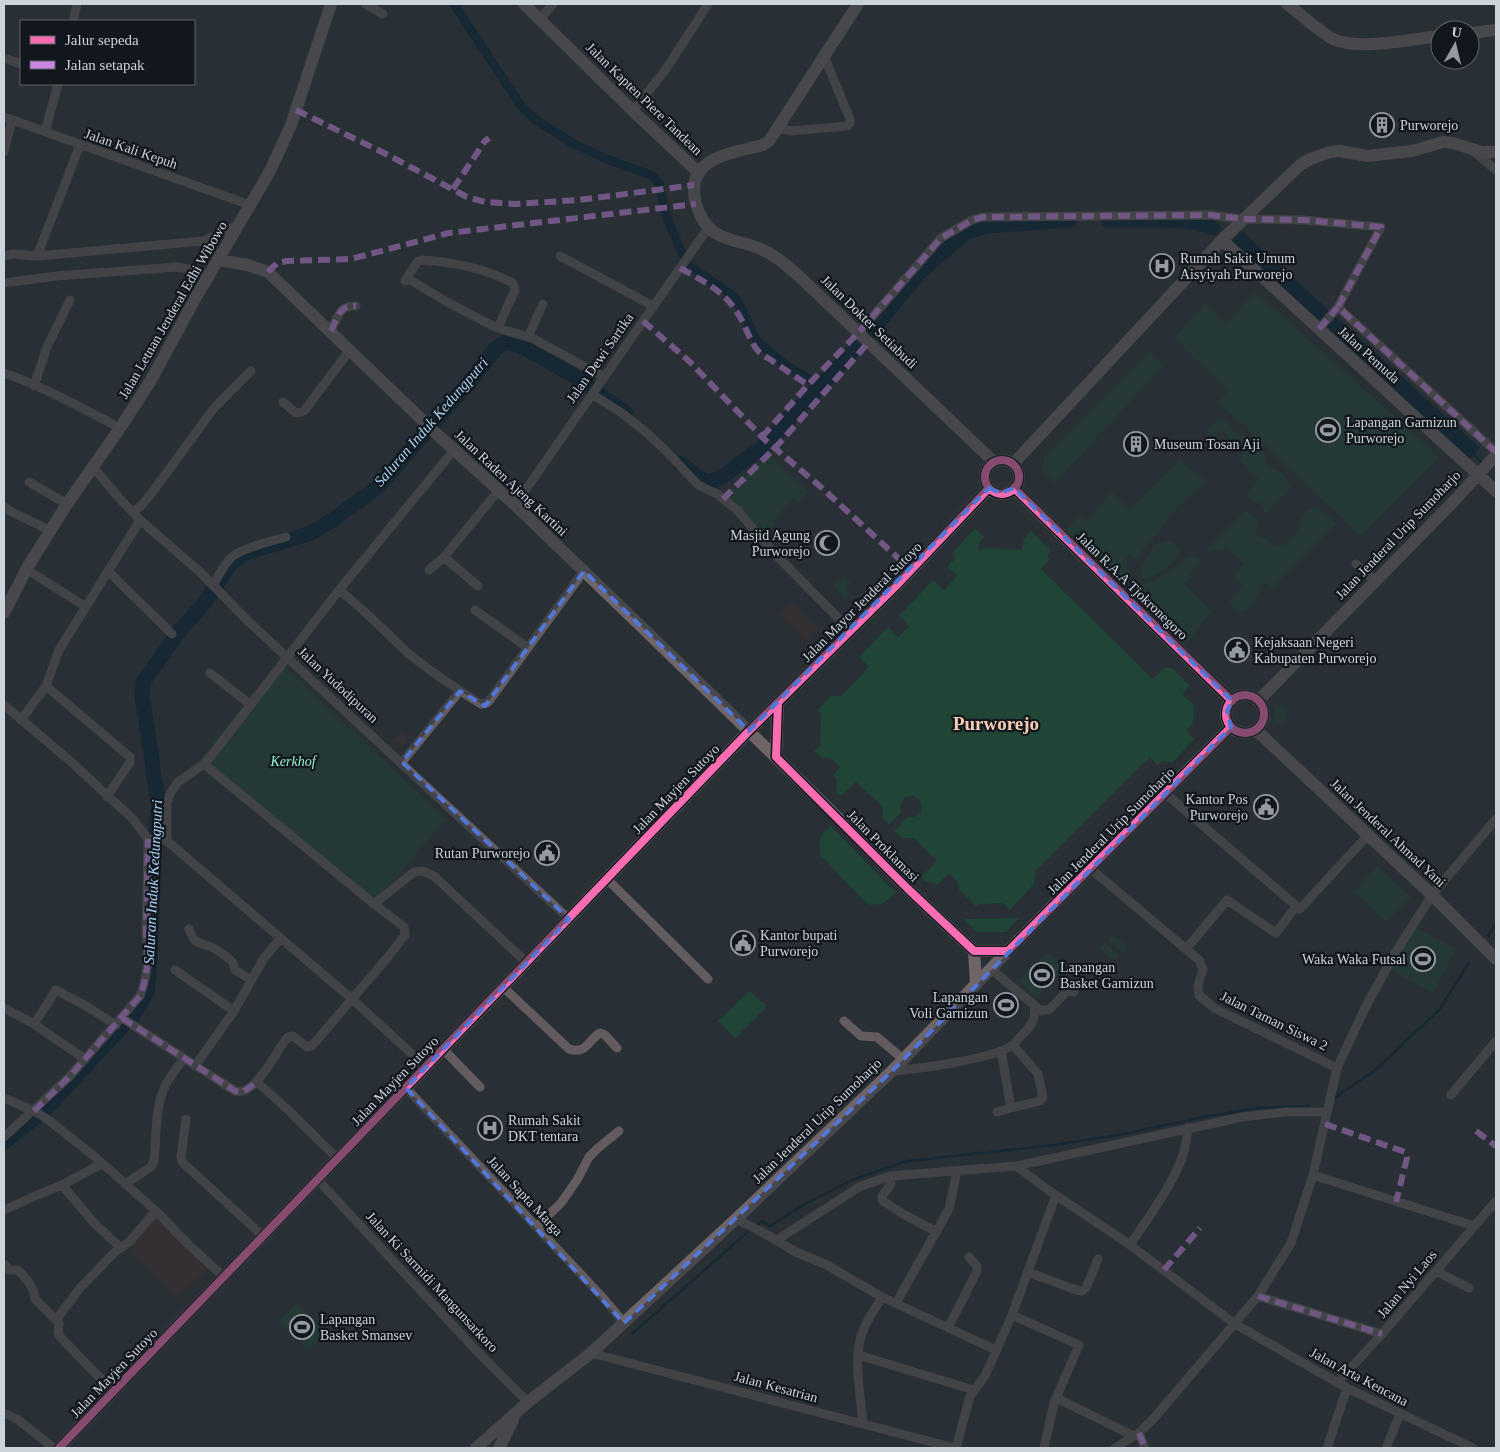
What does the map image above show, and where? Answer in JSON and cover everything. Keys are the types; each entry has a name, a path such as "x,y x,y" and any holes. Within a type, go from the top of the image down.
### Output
{"main road":[{"name":"Jalan Letnan Jenderal Edhi Wibowo","path":"4,613 26,569 67,504 150,382 194,299 240,224 280,152 291,125 331,4"},
{"name":"Jalan Kapten Piere Tandean","path":"524,4 632,111 698,172 716,158 763,145 769,141 858,4"},
{"path":"1287,4 1327,35 1343,43 1363,45 1430,37"},
{"path":"1480,32 1496,30"},
{"path":"1013,464 1224,238 1295,169 1310,159 1325,153 1340,151 1367,156 1412,151 1443,142 1453,142 1482,152 1496,152"},
{"path":"698,172 694,185 695,198 700,214 708,228"},
{"name":"Jalan Dokter Setiabudi","path":"708,228 725,238 758,248 778,259 802,278 994,462"},
{"name":"Jalan Pemuda","path":"1224,238 1479,473 1496,491"},
{"name":"Jalan Raden Ajeng Kartini","path":"218,260 242,263 268,272 440,438 515,505 749,731"},
{"name":"Jalan Jenderal Urip Sumoharjo","path":"1258,701 1454,501 1496,453"},
{"path":"1003,460 1013,464 1019,476 1014,488 1008,492 1000,493 990,488 987,484 985,474 994,462 1003,460"},
{"name":"Jalan Mayor Jenderal Sutoyo","path":"749,731 851,631 990,488"},
{"name":"Jalan R.A.A Tjokronegoro","path":"1014,488 1232,700"},
{"path":"1248,696 1258,701 1264,709 1264,719 1256,730 1245,733 1235,731 1231,727 1228,722 1227,711 1232,700 1237,697 1248,696"},
{"path":"776,758 778,704"},
{"name":"Jalan Jenderal Urip Sumoharjo","path":"515,1415 528,1402 591,1353 740,1221 904,1059 1008,951 1231,727"},
{"name":"Jalan Jenderal Ahmad Yani","path":"1256,730 1432,895 1496,960"},
{"name":"Jalan Proklamasi","path":"749,731 908,889 974,951"},
{"name":"Jalan Mayjen Sutoyo","path":"59,1448 749,731"},
{"path":"976,985 974,951 1008,951"},
{"path":"476,1448 515,1415"},
{"path":"499,1448 515,1415"}],"street":[{"path":"73,20 77,4"},
{"path":"365,4 375,6 384,14"},
{"path":"540,19 553,4"},
{"path":"632,111 666,69 708,4"},
{"path":"777,128 797,130 847,126 850,124 850,119 824,56"},
{"path":"4,58 20,64"},
{"path":"45,132 58,85"},
{"path":"4,152 8,119"},
{"name":"Jalan Kali Kepuh","path":"8,119 250,205"},
{"path":"37,256 80,145"},
{"path":"1472,149 1496,170"},
{"path":"858,333 941,238 972,220 983,217 1200,215 1241,222 1303,220 1381,227 1336,309 1321,327"},
{"path":"4,246 8,255 37,256 203,241 240,224"},
{"name":"Jalan Dewi Sartika","path":"515,505 708,228"},
{"path":"560,256 653,306"},
{"path":"499,327 515,290 513,283 497,275 454,263 422,260 418,261 406,279 492,326 550,346 603,379"},
{"path":"4,283 57,276 177,267 194,270 209,276"},
{"path":"34,386 47,347 70,300"},
{"path":"528,337 544,304"},
{"path":"331,331 343,308 356,306"},
{"path":"1336,309 1496,453"},
{"path":"283,402 296,413 304,411 350,350"},
{"path":"132,512 141,506 154,490 214,408 251,371"},
{"path":"4,373 76,405 120,428"},
{"path":"592,393 647,433 668,452 698,485 717,494 737,510 778,556 851,631"},
{"path":"4,1137 36,1112 85,1059 124,1022 140,996 148,962 146,908 157,840 170,794 178,782 204,764 339,590 454,450"},
{"name":"Jalan Yudodipuran","path":"93,467 140,520 200,572 224,598 569,918"},
{"path":"29,482 67,504"},
{"path":"429,570 444,557 499,490"},
{"path":"4,507 51,531"},
{"path":"21,720 46,686 59,650 140,520"},
{"path":"213,587 226,563 233,556 255,546 286,538"},
{"path":"444,557 478,586"},
{"path":"1356,564 1375,581"},
{"path":"26,569 86,606"},
{"path":"108,570 172,634"},
{"path":"339,590 408,652 460,691 481,704 487,703 584,571"},
{"path":"475,610 528,648"},
{"path":"210,673 251,705"},
{"path":"46,686 130,757 130,762 108,796"},
{"path":"402,762 460,691"},
{"path":"4,706 69,760 157,840 352,1000 426,1067"},
{"path":"34,1024 56,990 86,1006 124,1022 239,1093 251,1088 257,1082 288,1037 293,1036 309,1048 352,1000 405,935 404,927 204,764"},
{"path":"1166,794 1300,909 1368,835"},
{"path":"1115,1448 1136,1435 1155,1417 1235,1324 1258,1296 1291,1243 1314,1175 1337,1068 1365,1008 1394,954 1432,895 1496,819"},
{"name":"Jalan Taman Siswa 2","path":"1091,869 1199,960 1203,968 1198,990 1200,996 1214,1008 1337,1068"},
{"path":"374,904 414,872 429,873 527,962"},
{"path":"607,880 708,980"},
{"path":"1186,949 1226,900 1276,933 1296,906"},
{"path":"189,928 195,941 203,946 210,946 229,959 235,970 251,980"},
{"path":"195,1066 234,1011 264,958 280,939"},
{"path":"991,969 1041,1011 1050,1009 1068,991 1074,992"},
{"path":"175,970 234,1011"},
{"path":"503,987 569,1049 577,1051 587,1047 600,1034 605,1035 617,1048"},
{"path":"892,1071 945,1064 1001,1051 1013,1045 1033,1021 1034,1007"},
{"path":"4,1008 34,1024 85,1059"},
{"path":"844,1021 861,1036 877,1037 904,1059"},
{"path":"1452,1095 1496,1041"},
{"path":"997,1112 1040,1101 1043,1097 1038,1074 1013,1045"},
{"path":"443,1049 480,1087"},
{"path":"1001,1051 1011,1108"},
{"path":"125,1184 151,1167 154,1161 157,1118 161,1100 166,1084 184,1058"},
{"path":"257,1082 338,1158"},
{"name":"Jalan Sapta Marga","path":"406,1088 624,1323"},
{"path":"4,1098 47,1119 156,1211 224,1277"},
{"path":"777,1240 860,1186 890,1176 1016,1166 1242,1117 1286,1112 1327,1112"},
{"path":"186,1119 181,1156 182,1162 263,1236"},
{"path":"1130,1245 1173,1176 1185,1149 1188,1128"},
{"path":"536,1227 561,1203 578,1180 589,1157 619,1131"},
{"path":"4,1210 62,1185 101,1164"},
{"name":"Jalan Arta Kencana","path":"1016,1166 1056,1196 1130,1245 1235,1324 1347,1388 1455,1444 1474,1448"},
{"path":"896,1303 949,1209 957,1171"},
{"path":"1314,1175 1474,1226"},
{"path":"890,1176 891,1184 882,1196 883,1200 936,1232"},
{"name":"Jalan Ki Sarmidi Mangunsarkoro","path":"318,1180 473,1347 528,1402"},
{"path":"62,1185 95,1224 120,1247"},
{"path":"956,1448 968,1402 974,1390 985,1376 1012,1315 1056,1196"},
{"name":"Jalan Nyi Laos","path":"1337,1382 1382,1334 1496,1201"},
{"path":"56,1320 80,1288 120,1247 128,1242 156,1211"},
{"path":"740,1221 796,1252 828,1265 882,1297 996,1350"},
{"path":"948,1328 977,1271 977,1266 969,1257"},
{"path":"1028,1272 1082,1291 1086,1288 1098,1259"},
{"path":"4,1264 9,1270 18,1270 32,1286 34,1299 60,1325 58,1333 60,1337 114,1392"},
{"path":"1436,1271 1468,1288"},
{"path":"1258,1296 1382,1334"},
{"path":"863,1424 858,1355 859,1344 863,1330 882,1297"},
{"path":"1012,1315 1078,1345 1056,1398 1044,1448"},
{"name":"Jalan Kesatrian","path":"591,1353 956,1448"},
{"path":"858,1355 974,1390"},
{"path":"1326,1448 1347,1388"},
{"path":"1056,1398 1136,1435 1145,1448"},
{"path":"4,1413 17,1419 54,1448"},
{"path":"1386,1448 1400,1414"}],"highlighted area":[{"path":"989,488 1000,493 1014,488 1232,701 1227,711 1231,727 1218,741 892,1071 624,1323 406,1088 569,919 402,762 460,691 485,706 584,571 749,731"}],"shaded area":[{"name":"Rumah Sakit Umum Aisyiyah Purworejo","path":"1164,253 1176,264 1160,280 1149,269"},
{"path":"792,603 818,629 806,641 779,615"},
{"path":"402,731 410,740 403,746 398,742 395,745 391,742"},
{"path":"148,1209 210,1268 176,1298 129,1251 136,1227"}],"green space":[{"name":"Lapangan Garnizun Purworejo","path":"1255,292 1440,457 1361,536 1218,402 1228,391 1175,337 1205,304 1226,324"},
{"path":"1149,352 1164,365 1055,483 1043,471 1044,457"},
{"path":"1220,419 1226,421 1232,430 1245,436 1250,447 1265,454 1266,463 1283,475 1290,486 1268,512 1264,511 1260,504 1247,495 1258,479 1257,475 1248,471 1245,465 1239,461 1242,454 1240,448 1224,432 1220,432 1213,437 1208,433 1212,424"},
{"path":"768,454 809,492 799,503 793,498 772,522 775,524 762,538 723,499"},
{"path":"1179,460 1206,481 1167,519 1158,533 1143,549 1138,559 1128,555 1125,557 1127,567 1132,574 1130,582 1119,580 1066,530 1079,516 1086,521 1112,492 1130,509"},
{"path":"1318,507 1336,524 1271,590 1270,586 1261,585 1258,589 1258,594 1246,610 1239,612 1228,602 1243,587 1233,576 1244,564 1226,548 1209,552 1207,548 1245,511 1253,516 1258,523 1255,534 1268,539 1271,546 1282,545 1291,540 1297,532 1304,513"},
{"path":"975,528 984,537 979,543 979,552 982,548 1022,550 1023,540 1031,531 1050,549 1048,557 1050,559 1041,569 1153,679 1164,668 1172,668 1190,686 1182,694 1194,705 1193,723 1186,731 1194,739 1173,762 1162,761 1158,765 1150,757 1036,871 1034,884 1010,910 1002,903 979,904 976,906 959,890 958,882 949,873 937,885 926,882 921,877 937,861 914,838 902,838 894,831 907,817 918,815 922,809 920,800 912,795 904,798 900,806 901,812 889,825 882,818 883,807 856,782 841,796 836,791 837,779 833,775 840,767 830,758 822,758 814,751 820,745 821,714 817,710 831,696 841,696 869,667 859,657 888,627 898,637 910,626 899,616 933,580 944,590 957,576 947,566 954,560 953,552"},
{"path":"1167,540 1177,545 1179,550 1174,561 1157,574 1141,579 1140,574 1148,555 1157,545"},
{"path":"1190,556 1197,557 1201,562 1189,573 1192,577 1184,584 1211,611 1197,628 1193,638 1183,643 1131,591 1160,577"},
{"path":"845,576 851,583 847,586 847,590 850,593 845,597 834,586"},
{"name":"Kerkhof","path":"279,662 446,819 373,904 195,765"},
{"path":"1274,705 1285,707 1286,723 1273,725"},
{"path":"831,826 896,893 880,904 867,904 822,857 820,840"},
{"path":"1377,866 1411,897 1387,922 1354,891"},
{"path":"1019,918 1006,932 977,932 963,919"},
{"name":"Waka Waka Futsal","path":"1415,927 1456,949 1433,993 1388,969"},
{"path":"1113,934 1127,946 1122,952 1108,939"},
{"path":"1104,943 1119,955 1114,961 1100,949"},
{"name":"Lapangan Basket Garnizun","path":"1047,952 1064,968 1036,997 1019,981"},
{"path":"749,991 767,1006 735,1038 718,1021"},
{"name":"Lapangan Basket Smansev","path":"297,1303 326,1333 308,1350 279,1321"}],"water":[{"path":"1242,231 1480,448 1469,460 1232,241"}],"waterway":[{"path":"454,4 521,106 536,120 574,144 609,160 651,175 659,183 665,213 688,265 736,298 757,341 783,363 819,385"},
{"name":"Saluran Induk Kedungputri","path":"871,332 918,274 966,232 988,226 1070,220"},
{"name":"Saluran Induk Kedungputri","path":"1108,220 1190,222 1213,228"},
{"name":"Saluran Induk Kedungputri","path":"4,1142 46,1109 133,1015 147,992 150,967 154,854 159,801 142,697 143,682 178,633 204,603 231,563 246,553 311,533 331,521 379,486 477,373 496,348 506,342 519,345 576,377 626,413"},
{"name":"Saluran Induk Kedungputri","path":"680,463 699,478 710,482 722,477 761,448 856,348"},
{"path":"1472,453 1482,463"},
{"path":"1488,936 1496,924"},
{"path":"1334,1098 1374,1071 1439,1010 1469,963"},
{"path":"755,1227 762,1221 770,1226 803,1205 852,1180 907,1161 1054,1145 1118,1135 1209,1116 1259,1108 1310,1106"},
{"path":"633,1333 750,1230"}],"marked path":[{"path":"296,110 388,155 467,197 485,202 515,204 579,200 694,185"},
{"path":"453,189 485,141 489,138"},
{"path":"268,272 277,263 351,259 449,233 696,204"},
{"path":"762,437 858,333 941,238 972,220 983,217 1210,215 1244,219 1303,220 1381,227 1338,307 1496,452"},
{"path":"680,268 714,288 728,300 740,317 759,352 808,385"},
{"path":"331,331 342,310 350,306 356,306"},
{"path":"1319,329 1338,307"},
{"path":"643,321 689,361 764,439 822,488 911,570"},
{"path":"723,499 775,448 868,343"},
{"path":"34,1111 70,1076 140,996 148,962 146,933 148,839"},
{"path":"122,1018 235,1091 243,1092 257,1082"},
{"path":"1325,1124 1405,1152 1407,1158 1396,1202"},
{"path":"1476,1131 1496,1146"},
{"path":"1164,1270 1200,1228"},
{"path":"1258,1296 1382,1334"},
{"path":"1139,1433 1145,1448"}],"cycle path":[{"path":"1002,460 1014,465 1019,477 1014,489 1002,494 990,489 985,477 990,465 1002,460"},
{"path":"59,1448 749,731 896,586 989,488"},
{"path":"1014,488 1232,701"},
{"path":"1245,695 1258,701 1264,714 1258,727 1245,733 1232,727 1226,714 1232,701 1245,695"},
{"path":"778,704 776,757 908,889 974,951 1008,951 1231,727"}],"place":[{"name":"Purworejo","path":"1382,125"},
{"name":"Rumah Sakit Umum Aisyiyah Purworejo","path":"1162,266"},
{"name":"Lapangan Garnizun Purworejo","path":"1328,430"},
{"name":"Museum Tosan Aji","path":"1136,444"},
{"name":"Masjid Agung Purworejo","path":"827,543"},
{"name":"Kejaksaan Negeri Kabupaten Purworejo","path":"1237,650"},
{"name":"Kantor Pos Purworejo","path":"1266,807"},
{"name":"Rutan Purworejo","path":"547,853"},
{"name":"Kantor bupati Purworejo","path":"743,943"},
{"name":"Waka Waka Futsal","path":"1423,959"},
{"name":"Lapangan Basket Garnizun","path":"1042,975"},
{"name":"Lapangan Voli Garnizun","path":"1006,1005"},
{"name":"Rumah Sakit DKT tentara","path":"490,1128"},
{"name":"Lapangan Basket Smansev","path":"302,1327"}],"district":[{"name":"Purworejo","path":"996,723"}]}
